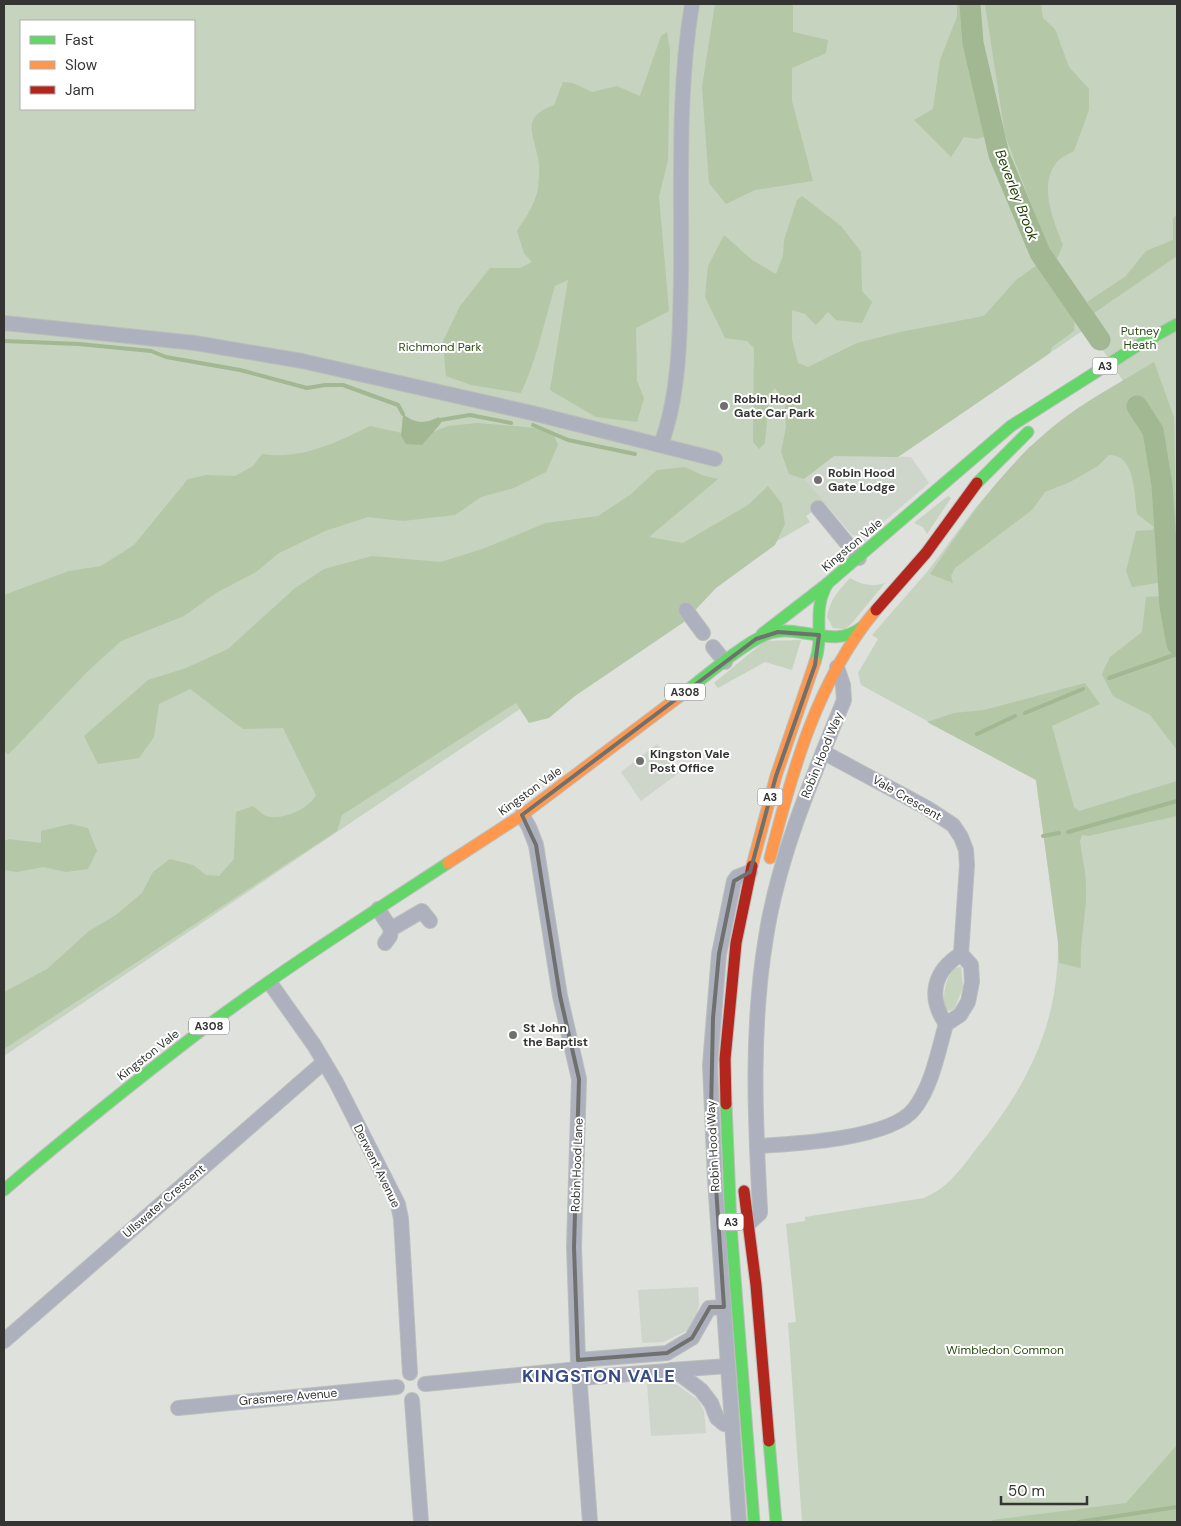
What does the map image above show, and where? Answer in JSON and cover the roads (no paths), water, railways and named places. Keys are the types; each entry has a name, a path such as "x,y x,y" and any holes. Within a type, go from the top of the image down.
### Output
{"main road":[{"name":"Kingston Vale","path":"4,1190 70,1133 208,1026 378,909 522,815 756,639 770,633 787,631 818,636 817,606 821,593 828,583 993,441 1035,410 1177,324"},
{"name":"A3","path":"1114,375 1177,338"},
{"name":"A3","path":"818,636 844,637 862,627 925,554 963,499 984,474 1038,424"},
{"name":"A308","path":"756,639 828,583"},
{"name":"Robin Hood Way","path":"767,869 801,755 818,710 837,667 862,627"},
{"name":"Robin Hood Way","path":"754,1522 729,1197 725,1059 735,952 750,872 776,776 815,665 818,636"},
{"name":"A3","path":"743,1179 756,1295 776,1522"}],"street":[{"path":"661,444 669,418 680,329 682,80 692,4"},
{"path":"4,323 194,343 302,361 661,444 715,459"},
{"path":"818,508 859,558"},
{"path":"686,610 703,633"},
{"path":"713,647 725,662"},
{"name":"Robin Hood Way","path":"748,1224 760,1213 757,1146 756,1012 766,936 792,833 845,697 837,667"},
{"name":"Vale Crescent","path":"823,752 927,808 952,825 961,837 967,865 962,954 971,965 971,989 968,1002 960,1015 946,1024"},
{"name":"Robin Hood Lane","path":"522,815 529,826 536,845 560,996 579,1079 574,1247 579,1369 590,1522"},
{"name":"Robin Hood Way","path":"739,1522 732,1424 724,1366 710,1065 720,954 734,881 737,877 750,872"},
{"path":"378,909 391,929 390,936 385,943"},
{"path":"391,929 422,910 430,921"},
{"path":"757,1146 863,1134 898,1122 913,1111 923,1096 946,1024 938,1012 935,996 939,976 947,963 962,954"},
{"name":"Derwent Avenue","path":"270,983 324,1062 398,1204 401,1219 410,1372"},
{"name":"Ullswater Crescent","path":"4,1341 324,1062"},
{"path":"424,1384 579,1369 667,1353 692,1338 709,1308 721,1307"},
{"path":"579,1369 667,1371 724,1366"},
{"path":"667,1371 681,1375 701,1390 711,1403 717,1418 724,1424 732,1424"},
{"path":"410,1372 418,1374 424,1384 420,1396 412,1400 404,1398 397,1387 399,1379 410,1372"},
{"name":"Grasmere Avenue","path":"178,1408 397,1387"},
{"path":"412,1400 420,1522"}],"waterway":[{"name":"Beverley Brook","path":"970,4 973,43 999,155 1040,253 1100,340"},
{"path":"4,341 79,344 151,351 166,357 240,370 307,388 343,385 398,405 403,414"},
{"name":"Beverley Brook","path":"1137,406 1153,431 1162,485 1170,606 1177,644"},
{"path":"440,420 470,415 511,423"},
{"path":"533,425 568,440 635,454"},
{"path":"1109,678 1177,654"},
{"path":"1025,713 1083,689"},
{"path":"977,734 1015,716"},
{"path":"1068,832 1177,801"},
{"path":"1043,836 1059,833"},
{"path":"1078,1522 1177,1507"}],"place":[{"name":"Robin Hood Gate Car Park","path":"724,406"},
{"name":"Robin Hood Gate Lodge","path":"818,480"},
{"name":"Kingston Vale Post Office","path":"640,761"},
{"name":"St John the Baptist","path":"513,1035"}],"district":[{"name":"KINGSTON VALE","path":"599,1376"}],"park label":[{"name":"Putney Heath","path":"1140,338"},
{"name":"Richmond Park","path":"440,347"},
{"name":"Wimbledon Common","path":"1005,1350"}]}
